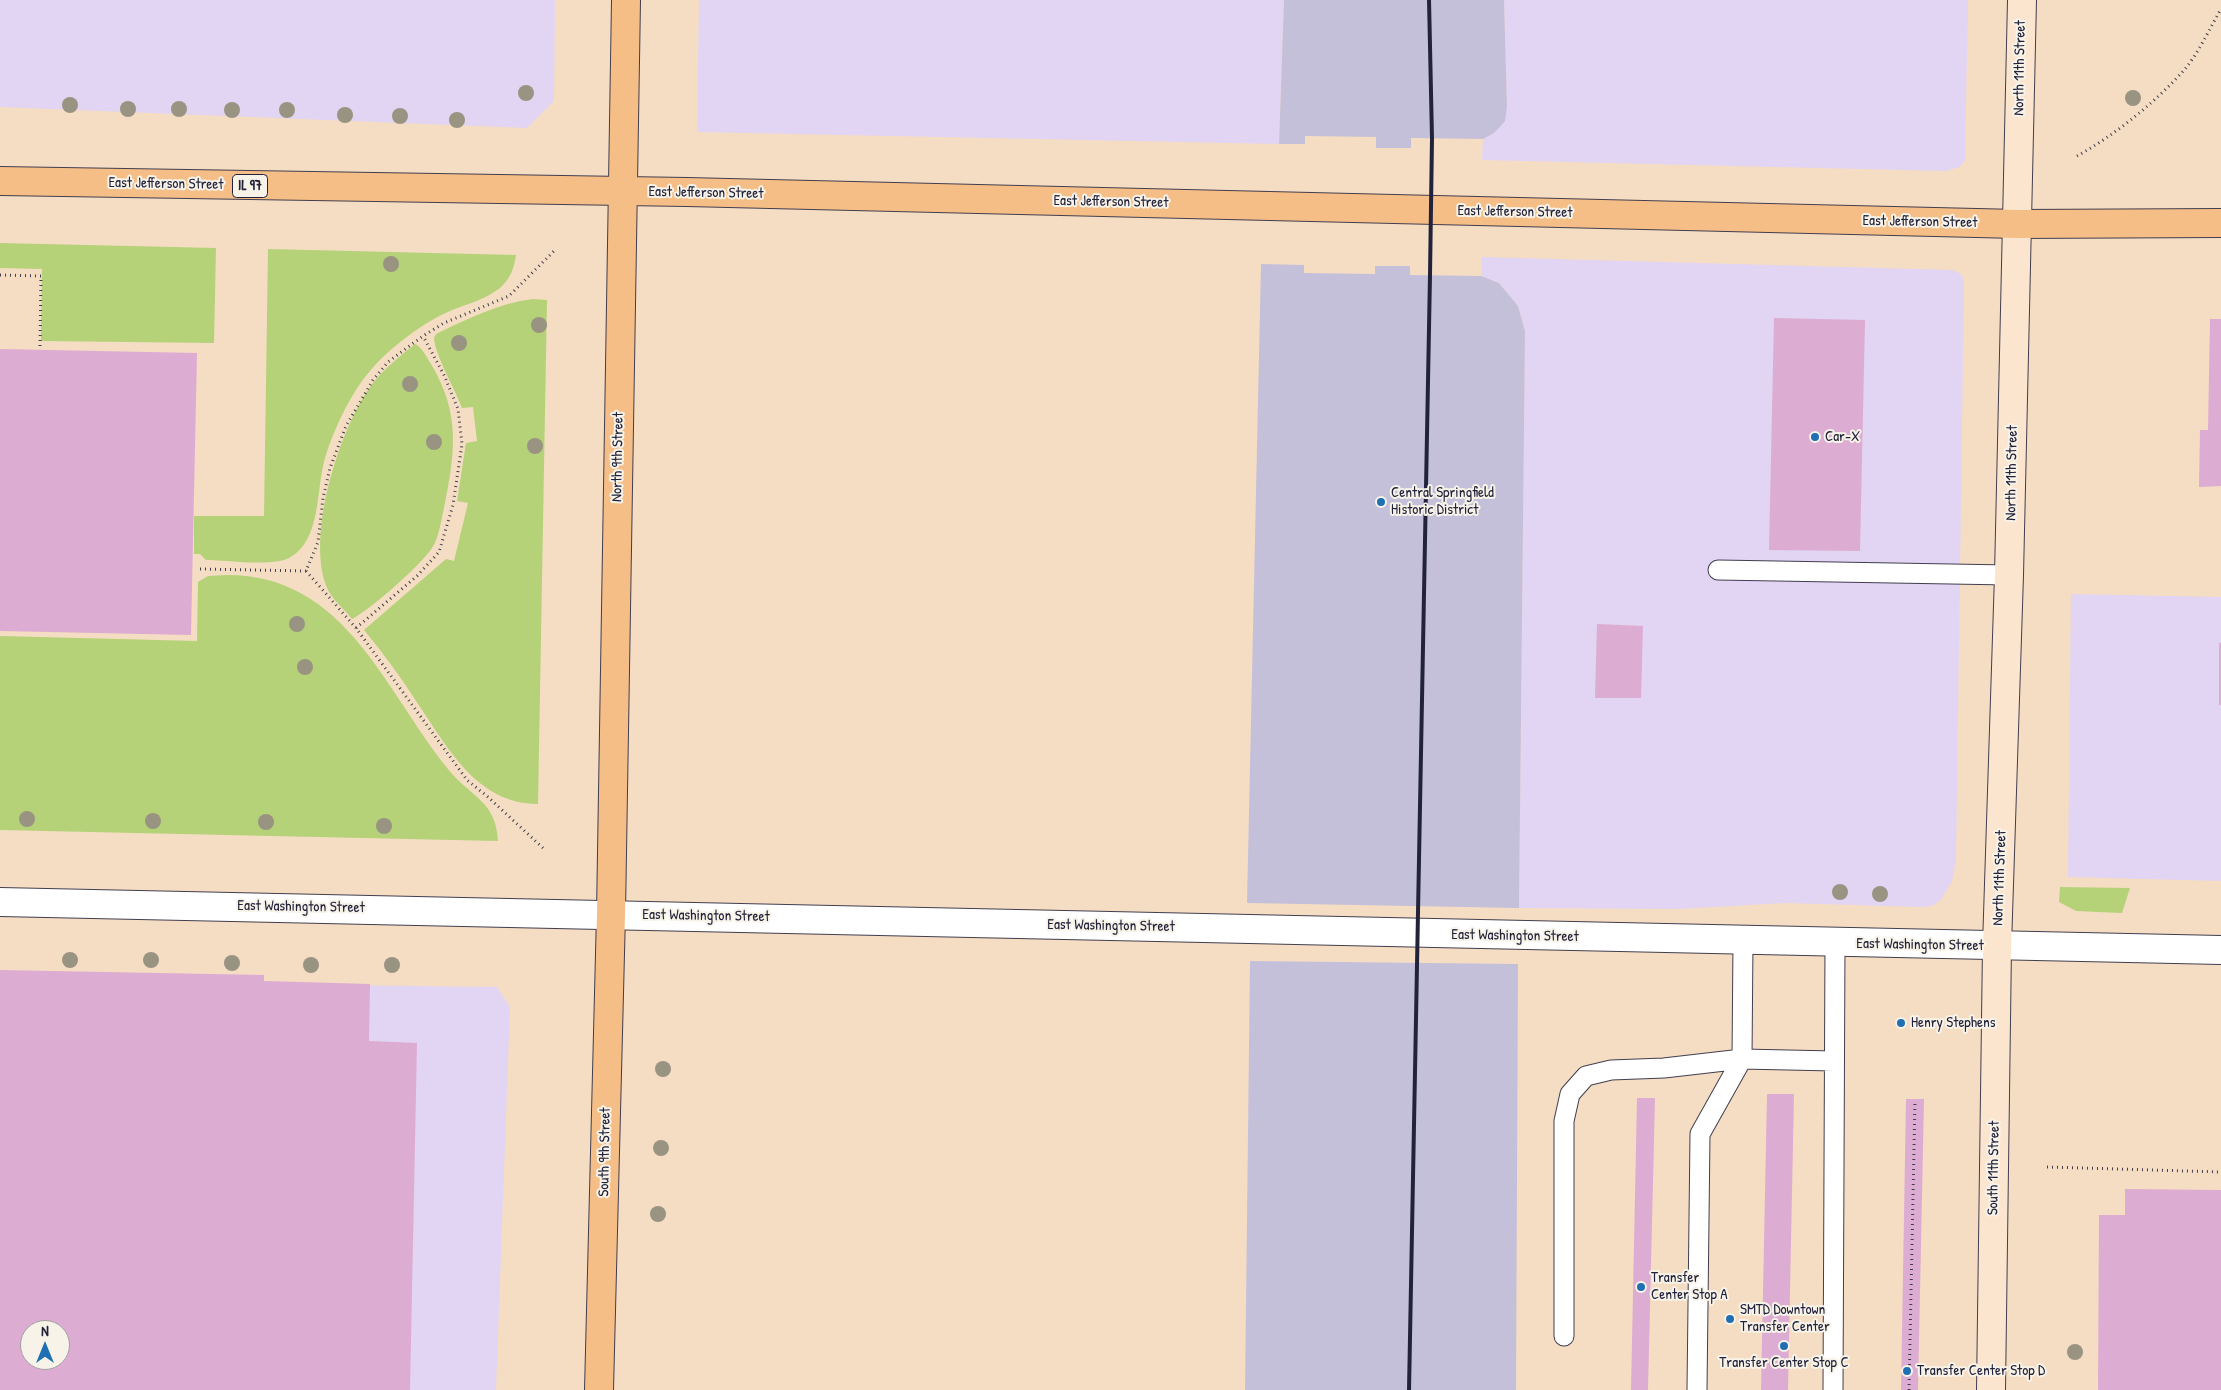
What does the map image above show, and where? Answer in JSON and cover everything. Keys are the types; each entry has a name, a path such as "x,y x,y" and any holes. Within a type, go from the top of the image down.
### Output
{"main road":[{"name":"North 9th Street","path":"611,914 626,0"},
{"name":"East Jefferson Street","path":"0,180 623,191 2018,224 2221,223"},
{"name":"South 9th Street","path":"600,1390 611,914"}],"street":[{"name":"North 11th Street","path":"1997,946 2009,575 2022,0"},
{"name":"East Washington Street","path":"0,902 2221,950"},
{"name":"South 11th Street","path":"1991,1390 1997,946"}],"lane":[{"path":"1718,570 2009,575"},
{"path":"1697,1390 1700,1134 1742,1059 1743,941"},
{"path":"1833,1390 1835,943"},
{"path":"1564,1336 1564,1121 1570,1094 1586,1076 1611,1070 1664,1068 1742,1059 1834,1061"}],"path":[{"path":"2077,156 2130,118 2186,68 2221,9"},
{"path":"306,571 318,542 323,498 330,468 346,426 359,400 383,368 423,336 444,323 509,296 555,250"},
{"path":"0,275 41,276 40,347"},
{"path":"356,628 417,576 439,552 453,505 462,444 458,409 444,375 423,336"},
{"path":"200,569 306,571 356,628 467,780 488,796 543,848"},
{"path":"1909,1390 1914,1100"},
{"path":"2047,1167 2221,1172"}],"shaded area":[{"path":"0,0 555,0 554,101 527,128 0,107"},
{"path":"699,0 1284,0 1279,144 697,132"},
{"path":"1284,0 1504,0 1507,107 1505,121 1494,133 1483,139 1411,138 1411,148 1376,148 1376,137 1305,136 1305,144 1279,144"},
{"path":"1504,0 1968,0 1965,160 1960,167 1945,171 1482,160 1483,139 1494,133 1507,107"},
{"path":"1482,257 1952,270 1961,274 1964,281 1956,860 1952,881 1941,900 1932,906 1920,907 1785,903 1677,909 1519,908 1525,331 1518,306 1499,283 1481,276"},
{"path":"1261,264 1304,265 1304,273 1375,274 1375,266 1410,266 1410,275 1481,276 1499,283 1518,306 1525,331 1519,908 1247,903"},
{"path":"2071,594 2221,597 2221,881 2068,877"},
{"path":"1250,961 1518,964 1516,1390 1245,1390"},
{"path":"0,981 497,987 510,1007 496,1390 0,1390"}],"green space":[{"path":"0,243 216,248 214,343 41,341 42,269 0,268"},
{"path":"268,249 516,255 511,273 500,288 483,298 441,315 419,329 387,353 363,380 342,414 331,439 324,462 316,515 307,540 299,550 289,558 281,561 206,560 200,554 194,554 194,516 264,516"},
{"path":"533,299 547,300 538,804 516,801 497,794 480,783 465,769 439,736 385,656 364,630 446,559 454,561 468,503 457,501 466,443 477,441 473,407 462,408 441,363 435,345 434,338 436,334 471,317 508,304"},
{"path":"415,344 424,353 441,382 451,417 453,451 448,488 439,529 432,548 407,576 352,619 330,594 322,568 320,542 329,483 349,426 361,402 373,383 383,372"},
{"path":"227,575 268,580 303,594 332,616 358,642 448,769 487,808 496,827 498,841 0,830 0,636 197,641 198,582 208,576"},
{"path":"2060,887 2130,888 2122,913 2076,911 2059,902"}],"building":[{"path":"1774,318 1865,320 1860,551 1769,550"},
{"path":"2210,319 2221,319 2221,486 2199,487 2200,430 2208,430"},
{"path":"0,349 197,353 191,635 0,631"},
{"path":"1597,624 1643,626 1641,698 1595,698"},
{"path":"2219,643 2221,643 2221,705 2219,705"},
{"path":"0,970 264,975 264,981 370,984 369,1041 417,1043 410,1390 0,1390"},
{"path":"1767,1094 1794,1094 1788,1390 1761,1390"},
{"path":"1637,1098 1655,1098 1648,1390 1631,1390"},
{"path":"1906,1099 1924,1099 1918,1390 1901,1390"},
{"path":"2125,1189 2221,1190 2221,1390 2098,1390 2099,1215 2125,1215"}],"railway":[{"path":"1409,1390 1432,138 1429,0"}],"place":[{"name":"Car-X","path":"1815,437"},
{"name":"Central Springfield Historic District","path":"1381,502"},
{"name":"Henry Stephens","path":"1901,1023"},
{"name":"Transfer Center Stop A","path":"1641,1287"},
{"name":"SMTD Downtown Transfer Center","path":"1730,1319"},
{"name":"Transfer Center Stop C","path":"1784,1346"},
{"name":"Transfer Center Stop D","path":"1907,1371"}]}
